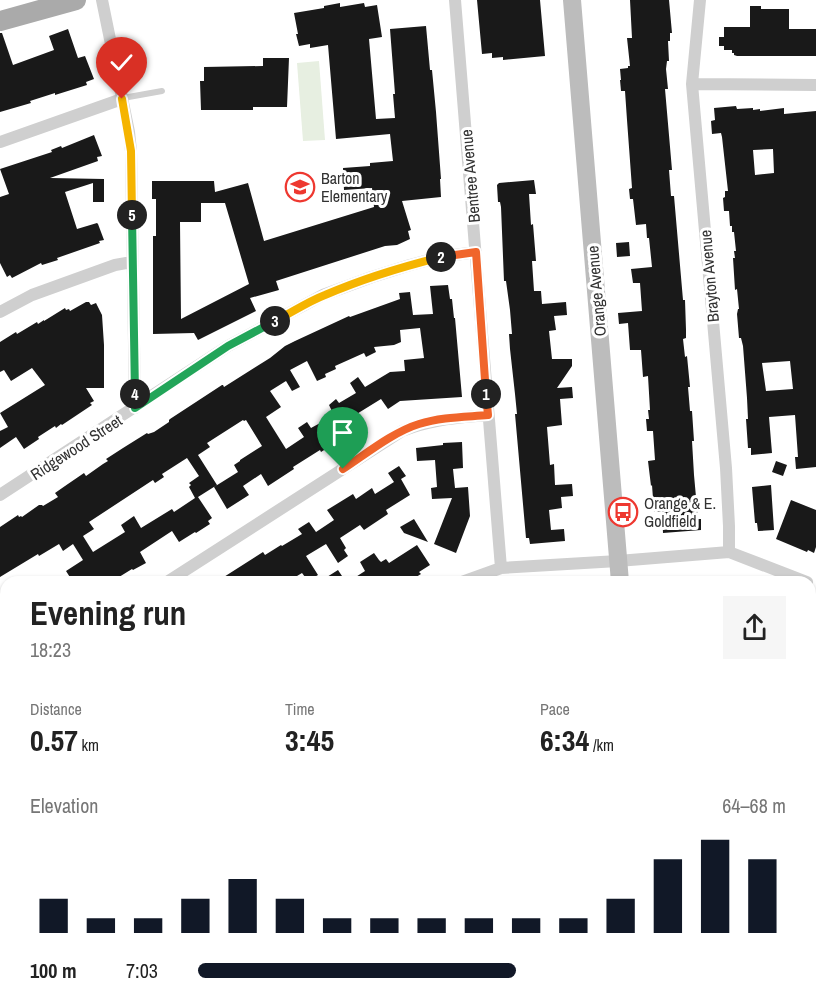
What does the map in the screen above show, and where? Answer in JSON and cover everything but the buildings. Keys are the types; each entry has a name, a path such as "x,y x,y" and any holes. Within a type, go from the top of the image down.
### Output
{"main road":[{"path":"0,21 76,0"}],"street":[{"path":"102,0 131,151 135,408"},
{"name":"Bentree Avenue","path":"455,0 501,568"},
{"name":"Orange Avenue","path":"572,0 619,576"},
{"name":"Brayton Avenue","path":"700,0 692,84 726,468 729,552"},
{"path":"692,84 816,85"},
{"path":"0,142 122,99"},
{"name":"Ridgewood Street","path":"0,495 228,346 323,295 410,265 476,252"},
{"path":"0,312 32,295 115,265 132,262"},
{"path":"176,576 402,431 436,420 488,415"},
{"path":"479,576 501,568 729,552 791,576"}],"lane":[{"path":"122,99 162,91"}],"shaded area":[{"path":"319,61 325,140 303,141 297,63"}],"place":[{"name":"Barton Elementary","path":"300,187"},
{"name":"Orange & E. Goldfield","path":"623,512"}],"route":[{"path":"122,99 131,151 135,408 228,346 323,295 410,265 476,252 488,415 418,424 402,431 343,469"}]}
